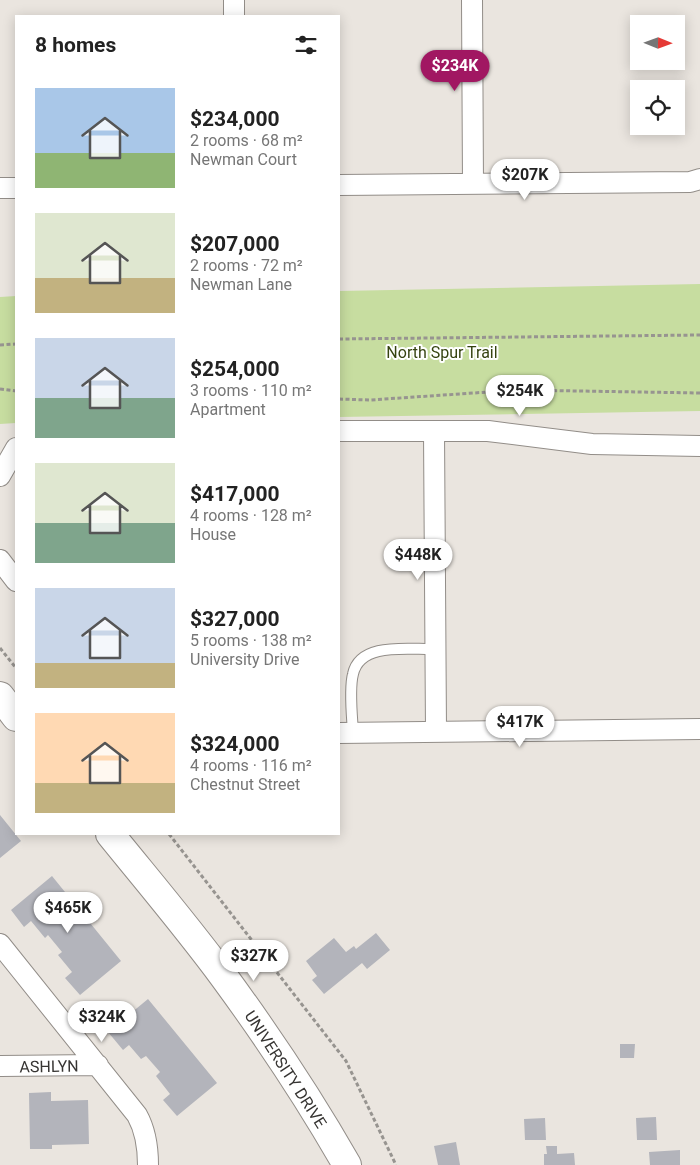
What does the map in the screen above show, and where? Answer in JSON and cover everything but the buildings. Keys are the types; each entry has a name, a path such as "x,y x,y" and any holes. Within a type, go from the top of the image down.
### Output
{"main road":[{"path":"0,696 15,716"},
{"name":"UNIVERSITY DRIVE","path":"111,835 196,940 249,1012 301,1088 346,1165"}],"street":[{"path":"234,0 234,15"},
{"path":"472,0 473,184"},
{"path":"340,185 690,182 700,179"},
{"path":"0,188 15,188"},
{"path":"340,431 506,432 592,444 700,446"},
{"path":"434,431 436,731"},
{"path":"0,476 15,450"},
{"path":"0,560 15,580"},
{"path":"346,732 700,729"},
{"path":"0,944 132,1107 140,1121 147,1141 148,1165"},
{"name":"ASHLYN","path":"0,1066 98,1065"}],"lane":[{"path":"346,732 353,673 362,658 380,650 436,650"}],"path":[{"path":"340,339 700,335"},
{"path":"0,344 15,344"},
{"path":"0,389 15,391"},
{"path":"340,399 370,400 518,390 700,392"},
{"path":"0,648 15,667"},
{"path":"170,835 346,1061 396,1165"}],"green space":[{"name":"North Spur Trail","path":"700,284 700,411 340,417 340,291"},
{"path":"15,296 15,423 0,424 0,297"}]}
